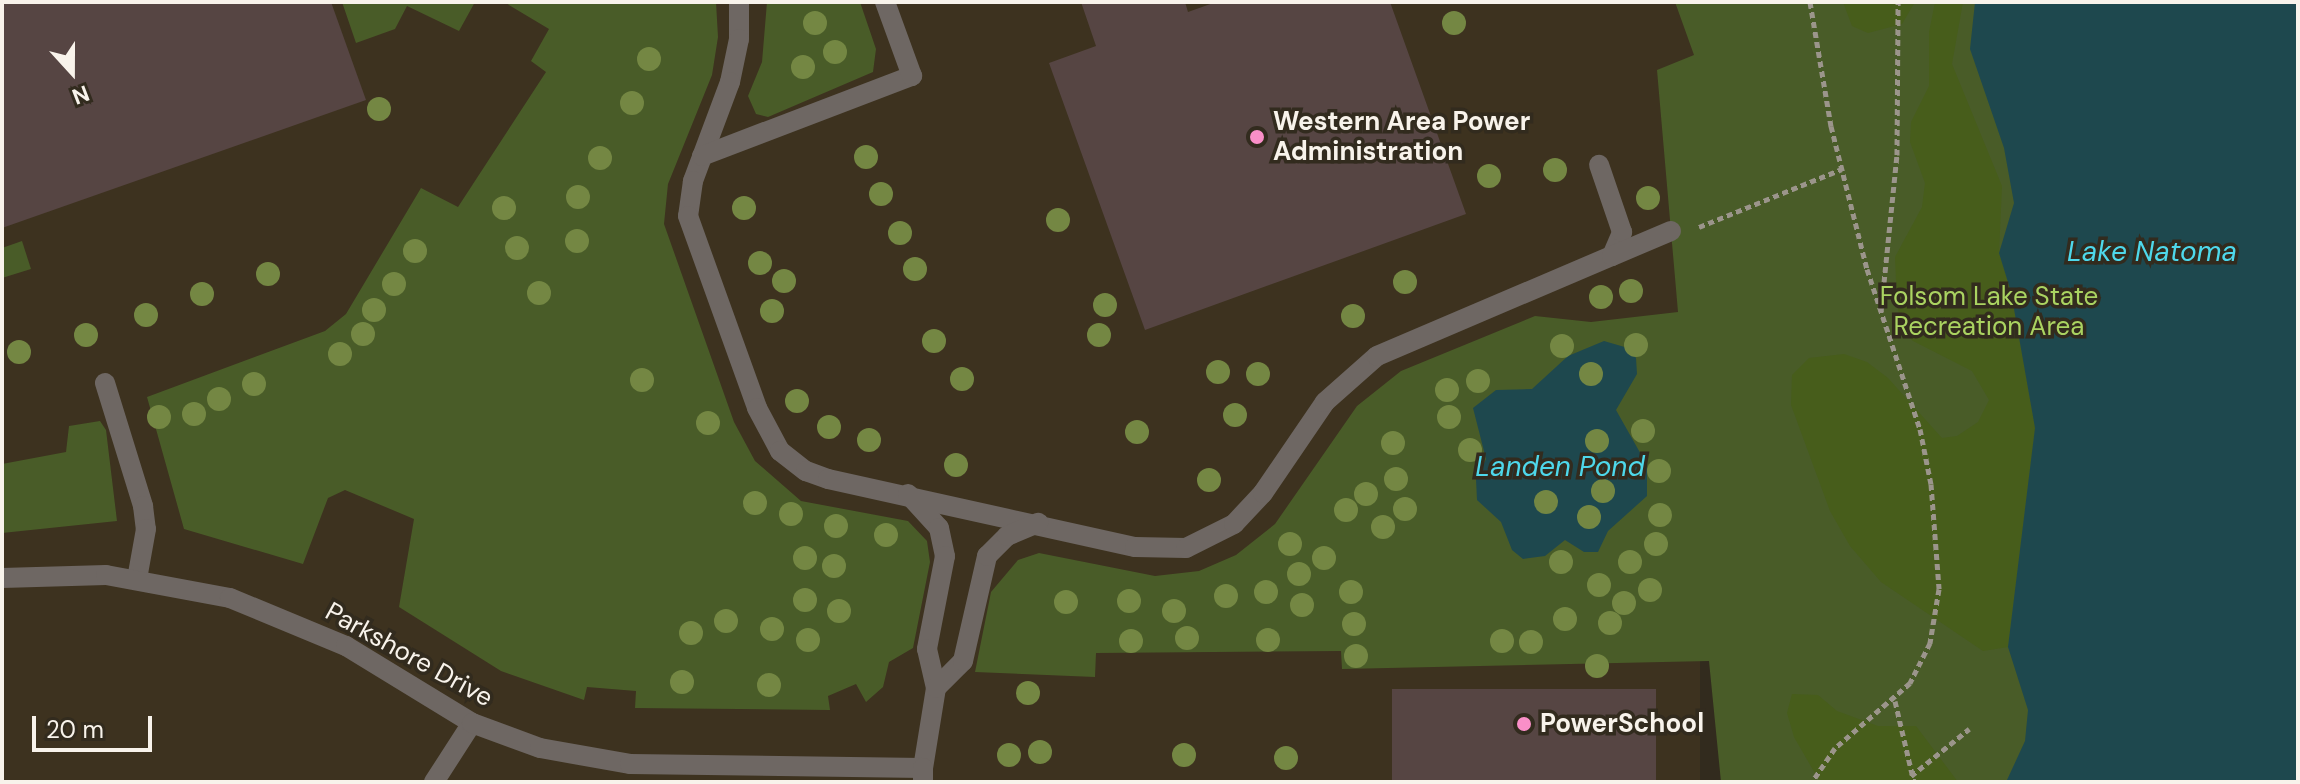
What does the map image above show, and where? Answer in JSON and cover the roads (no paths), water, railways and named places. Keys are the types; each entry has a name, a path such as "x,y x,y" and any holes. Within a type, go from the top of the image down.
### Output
{"street":[{"path":"739,2 739,39 730,82 702,156 688,216 772,439 806,471 1152,550 1200,542 1248,511 1325,402 1377,356 1671,231"},
{"path":"702,156 912,76 885,2"},
{"path":"1599,165 1622,232 1612,256"},
{"path":"105,383 143,506 146,529 137,579"},
{"path":"908,494 930,514 944,543 927,649 936,688 923,775"},
{"path":"936,688 963,661 987,556 1007,536 1038,523"},
{"name":"Parkshore Drive","path":"2,578 43,574 137,579 230,598 289,619 346,646 472,723 540,748 615,763 923,775"},
{"path":"434,782 472,723"}],"water":[{"name":"Lake Natoma","path":"1975,2 2298,2 2298,782 2007,780 2025,741 2028,710 2008,647 2035,428 2011,292 1999,253 2014,203 2004,148 1970,49"},
{"name":"Landen Pond","path":"1604,341 1628,348 1636,358 1637,374 1616,410 1647,465 1647,496 1608,531 1598,552 1584,552 1565,540 1545,556 1523,559 1512,550 1501,522 1477,500 1476,479 1486,459 1473,408 1496,390 1532,389 1568,356"}],"place":[{"name":"Western Area Power Administration","path":"1257,137"},
{"name":"PowerSchool","path":"1524,724"}],"park label":[{"name":"Folsom Lake State Recreation Area","path":"1989,312"}]}
